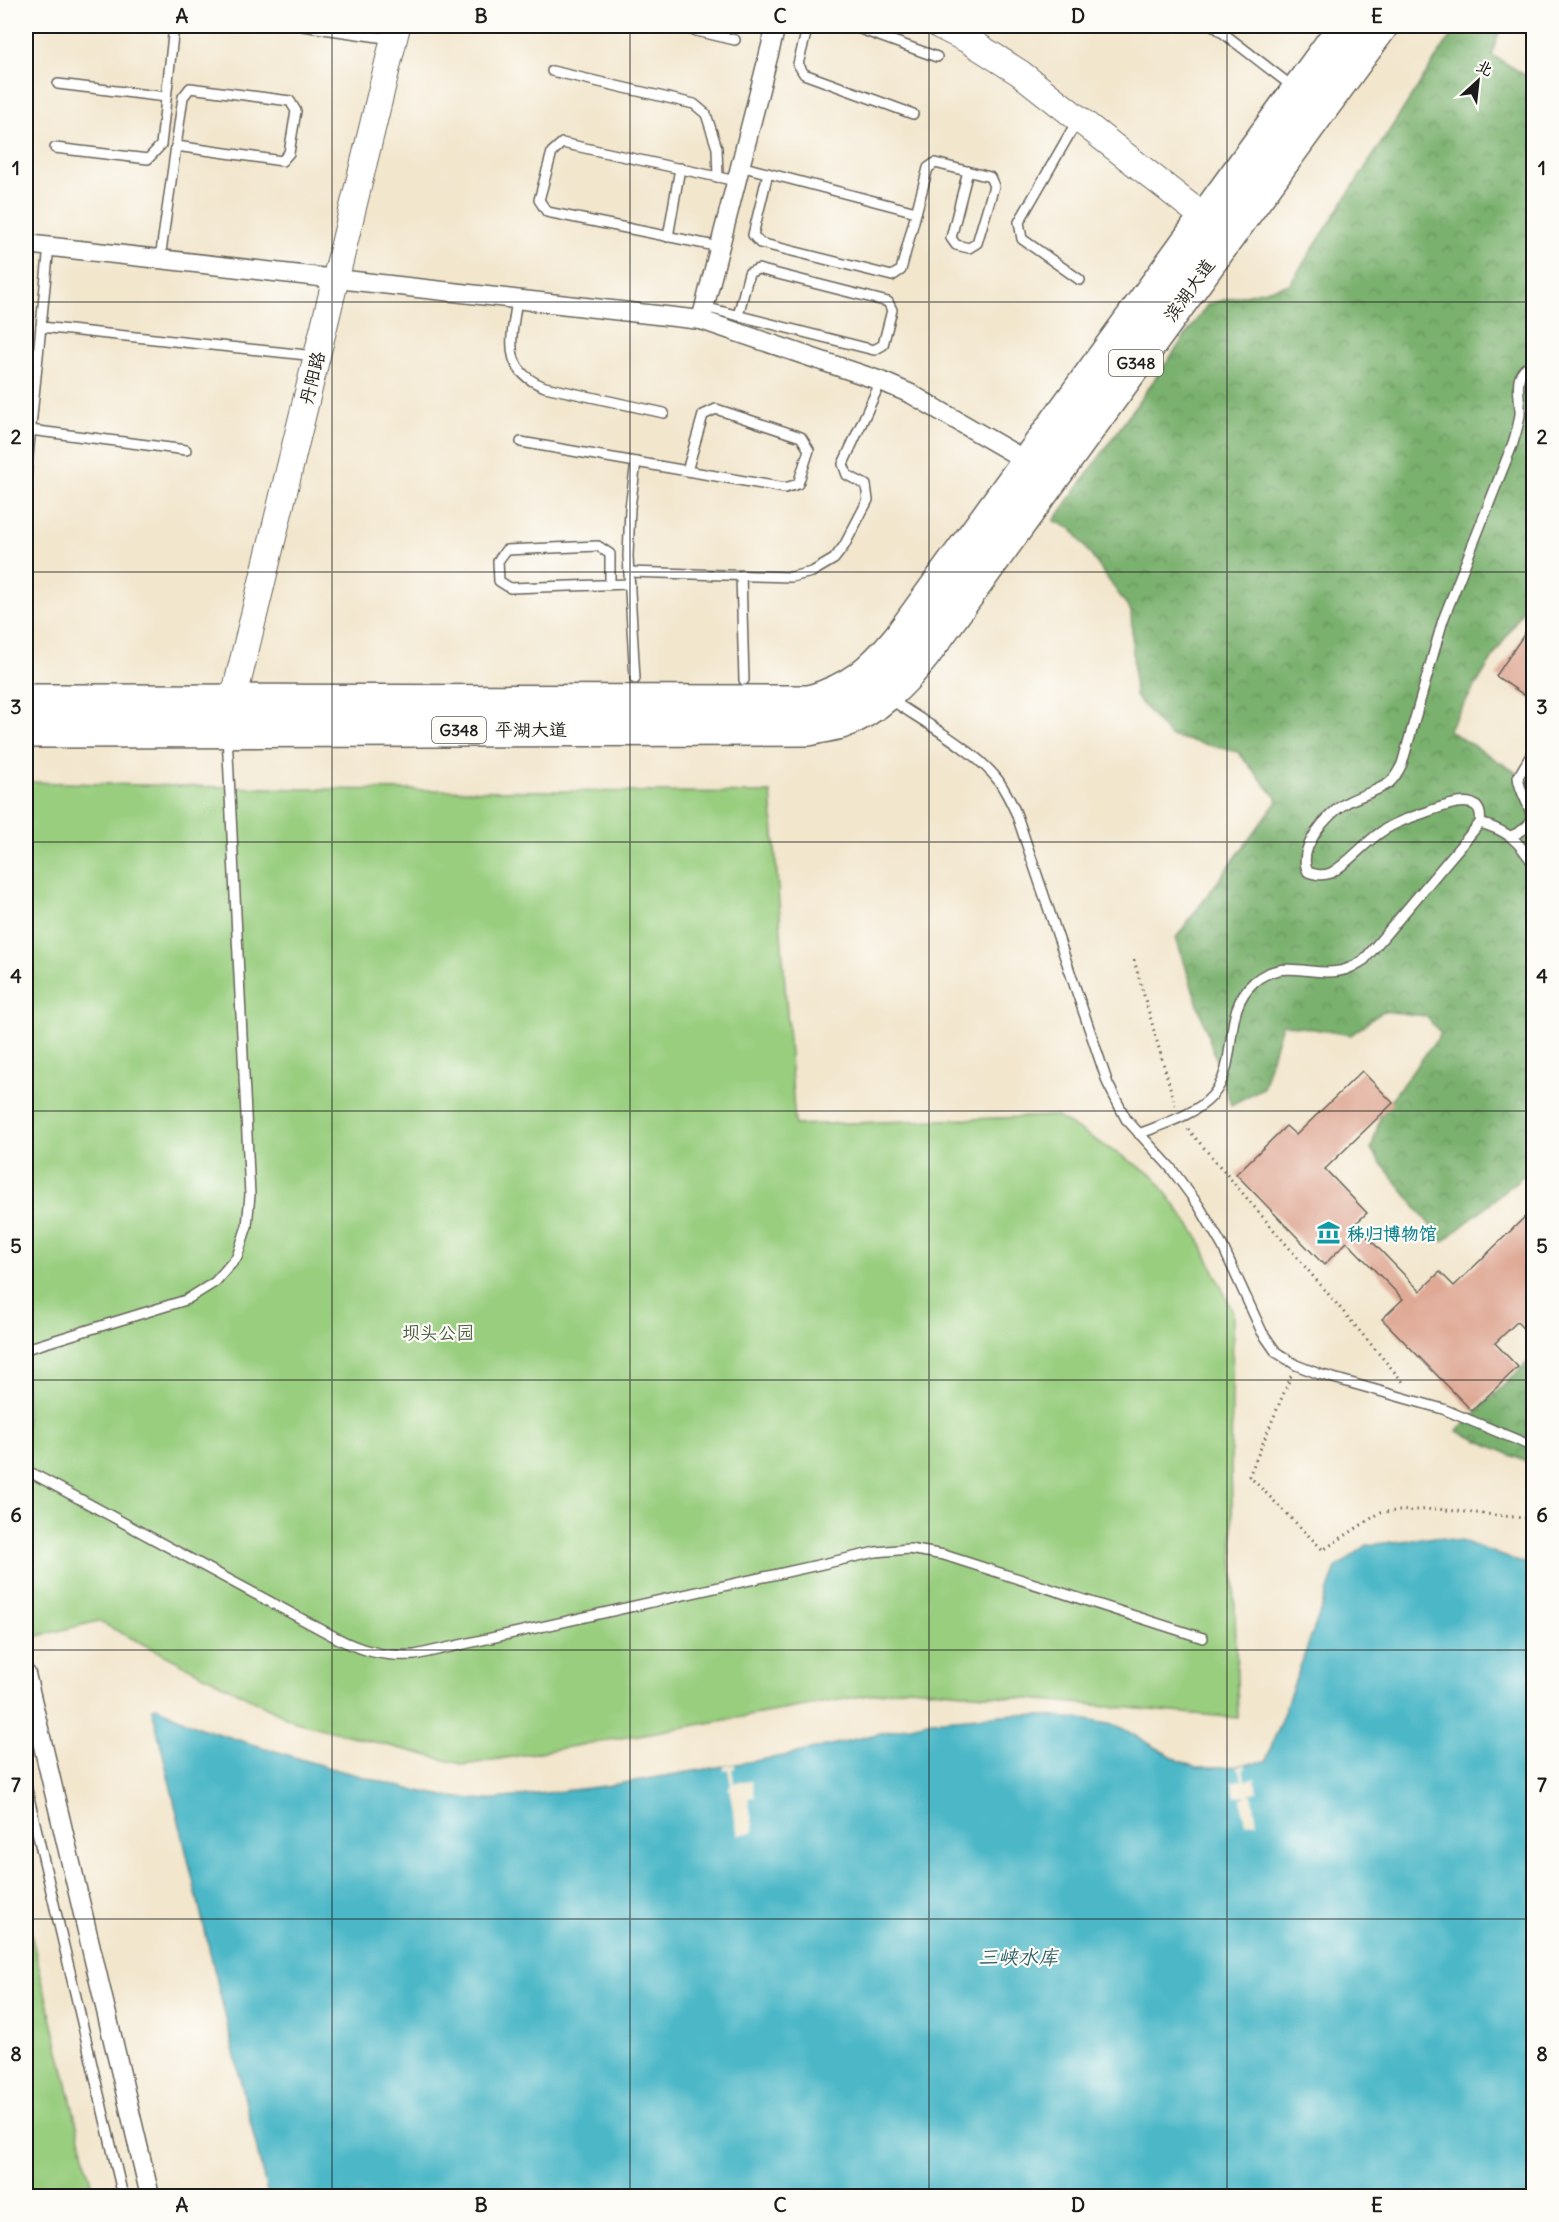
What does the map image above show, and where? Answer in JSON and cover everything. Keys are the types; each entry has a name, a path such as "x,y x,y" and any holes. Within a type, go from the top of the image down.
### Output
{"highway":[{"name":"滨湖大道","path":"1309,99 1345,26"},
{"name":"滨湖大道","path":"873,687 903,681 924,654 1041,469 1309,99 1381,26"},
{"name":"平湖大道","path":"26,701 230,716 809,729 841,722 874,705 873,687"},
{"name":"平湖大道","path":"26,731 230,716"}],"main road":[{"path":"940,26 968,40 1020,73 1217,227"},
{"name":"丹阳路","path":"230,716 395,33"}],"street":[{"path":"703,313 776,26"},
{"path":"26,244 517,299 703,313 911,394 1041,469"},
{"path":"26,1674 150,2196"}],"lane":[{"path":"55,148 148,159 161,146 174,26"},
{"path":"303,26 395,33"},
{"path":"678,26 735,39"},
{"path":"808,26 798,64 804,74 913,114"},
{"path":"852,26 937,57"},
{"path":"1214,26 1309,99"},
{"path":"552,71 694,104 706,114 717,148 718,177"},
{"path":"58,84 166,97"},
{"path":"160,259 176,146 183,97 190,88 290,101 296,111 289,153 282,161 176,146"},
{"path":"1079,119 1019,222 1022,239 1080,280"},
{"path":"720,248 547,212 539,200 552,152 562,143 718,177 738,173 768,173 916,212"},
{"path":"768,173 753,235 760,243 892,276 901,270 928,168 935,163 968,171 990,177 994,186 977,243 969,248 956,245 951,238 968,171"},
{"path":"668,237 680,168"},
{"path":"26,476 27,443 49,246"},
{"path":"703,313 738,316 874,350 883,345 892,310 888,302 758,269 748,273 738,316"},
{"path":"517,299 512,351 514,364 531,382 664,413"},
{"path":"41,327 317,356"},
{"path":"1139,1134 1199,1107 1222,1083 1227,1068 1233,1018 1241,998 1254,982 1270,972 1288,969 1338,972 1364,960 1480,823 1481,814 1478,807 1471,803 1452,804 1400,822 1382,831 1331,873 1323,875 1308,872 1305,865 1307,849 1329,816 1347,802 1390,782 1402,764 1443,620 1513,442 1520,415 1518,381 1525,368 1533,363"},
{"path":"26,371 36,371"},
{"path":"629,572 791,577 812,572 834,558 844,546 868,500 866,484 847,475 843,464 881,381"},
{"path":"521,442 784,488 798,484 809,450 801,437 716,409 703,415 687,471"},
{"path":"30,430 186,450"},
{"path":"635,679 629,572 630,508 636,462"},
{"path":"610,585 610,554 598,546 506,550 498,561 499,581 510,588 610,585 630,584"},
{"path":"741,575 744,680"},
{"path":"873,687 965,750 997,779 1008,796 1016,813 1108,1084 1126,1119 1175,1173 1208,1220 1262,1332 1276,1352 1296,1365 1319,1374 1443,1408 1533,1447"},
{"path":"26,1349 186,1300 215,1282 237,1257 247,1226 250,1195 230,716"},
{"path":"1511,836 1525,830 1531,824 1532,816 1518,777 1533,750"},
{"path":"1480,823 1497,828 1511,836 1533,865"},
{"path":"26,1470 354,1647 395,1656 415,1655 876,1552 909,1549 944,1555 1203,1638"},
{"path":"26,1785 123,2196"}],"path":[{"path":"1134,960 1178,1117 1408,1388"},
{"path":"1296,1365 1249,1476 1323,1550 1381,1512 1436,1509 1533,1520"}],"green space":[{"path":"1457,26 1501,26 1492,55 1533,80 1533,593 1448,730 1533,783 1534,1167 1443,1242 1371,1150 1382,1111 1441,1034 1426,1016 1383,1011 1351,1035 1282,1024 1263,1088 1231,1105 1176,938 1278,800 1238,752 1170,736 1135,696 1131,611 1072,529 1054,521 1208,304 1290,284"},
{"name":"坝头公园","path":"26,782 304,789 771,793 795,1125 1056,1116 1153,1175 1198,1237 1233,1312 1231,1467 1238,1718 909,1688 465,1765 296,1722 98,1621 26,1639"},
{"path":"1533,1357 1533,1465 1457,1431"},
{"path":"26,1913 94,2196 26,2196"}],"water":[{"name":"三峡水库","path":"1436,1537 1465,1542 1533,1566 1533,2196 268,2196 152,1708 157,1707 200,1728 330,1768 413,1790 450,1797 487,1800 605,1786 784,1756 932,1721 1015,1714 1082,1719 1118,1726 1180,1761 1196,1767 1226,1767 1266,1761 1336,1568 1367,1545"}],"pier":[{"path":"735,1764 735,1768 732,1769 734,1783 752,1781 755,1797 748,1798 754,1832 738,1835 729,1788 731,1785 728,1769 724,1770 724,1766"},
{"path":"1245,1764 1246,1768 1243,1769 1245,1780 1255,1778 1257,1792 1248,1794 1252,1795 1257,1822 1245,1824 1241,1798 1245,1795 1235,1797 1232,1782 1242,1780 1240,1769 1237,1769 1237,1766"}],"building":[{"path":"1533,621 1533,701 1496,676"},
{"name":"秭归博物馆","path":"1362,1071 1393,1103 1325,1169 1367,1213 1355,1224 1420,1291 1440,1272 1454,1286 1533,1209 1533,1339 1517,1322 1495,1343 1518,1367 1472,1411 1382,1319 1403,1299 1347,1242 1324,1265 1236,1174 1286,1126 1296,1135"}],"place":[{"name":"秭归博物馆","path":"1329,1233"}]}
